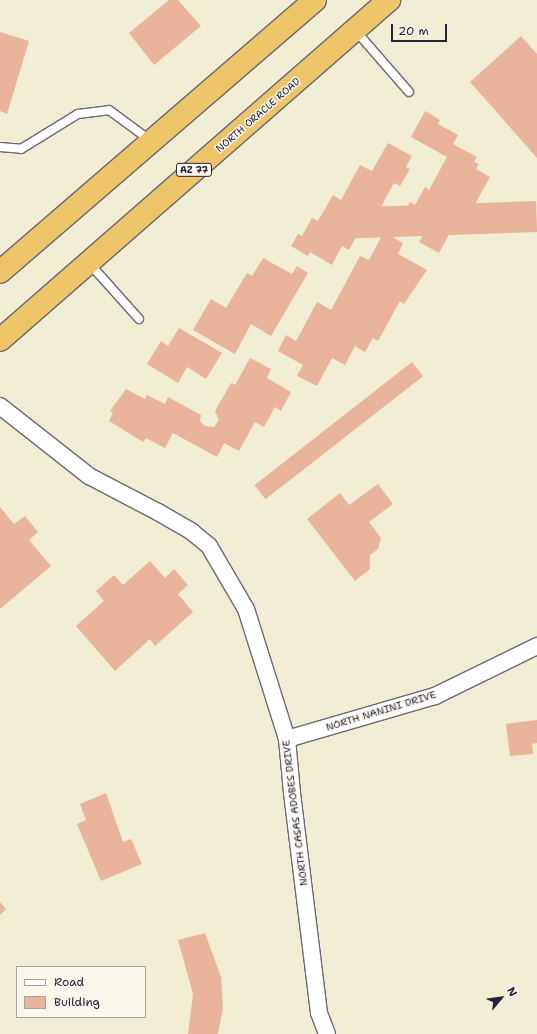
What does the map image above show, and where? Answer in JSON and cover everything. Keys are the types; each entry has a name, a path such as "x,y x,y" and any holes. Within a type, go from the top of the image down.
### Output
{"highway":[{"path":"0,272 315,0"},
{"name":"NORTH ORACLE ROAD","path":"0,340 389,0"}],"street":[{"name":"NORTH CASAS ADOBES DRIVE","path":"0,406 89,476 158,512 192,532 209,546 246,609 288,739 292,793 319,1013 327,1034"},
{"name":"NORTH NANINI DRIVE","path":"288,739 435,696 537,646"}],"lane":[{"path":"355,30 408,92"},
{"path":"0,147 21,149 78,114 109,110 152,141"},
{"path":"89,263 139,319"}],"building":[{"path":"169,0 178,0 201,26 154,65 129,33"},
{"path":"0,32 29,41 7,114 0,111"},
{"path":"521,36 537,54 537,158 470,82"},
{"path":"425,111 440,120 438,124 458,135 453,144 477,157 474,162 479,164 476,169 490,177 460,231 453,227 439,253 419,242 424,233 400,220 410,202 415,205 425,187 429,190 447,157 411,137"},
{"path":"388,143 412,156 406,167 410,169 400,186 394,183 374,219 368,215 349,250 342,246 332,265 310,252 308,256 291,246 298,234 302,236 312,218 318,221 333,195 341,200 360,165 372,171"},
{"path":"536,201 537,232 337,239 336,208"},
{"path":"384,232 403,243 398,254 427,270 404,304 400,301 378,341 373,338 365,352 355,346 345,365 332,358 317,386 297,376 303,365 278,351 286,335 296,341 317,302 331,310 360,256 369,260"},
{"path":"263,258 292,274 297,266 308,273 271,336 251,324 235,354 193,330 211,299 226,308 247,273 252,276"},
{"path":"179,328 222,353 206,379 187,367 178,383 147,364 161,341 168,346"},
{"path":"250,358 271,369 267,378 291,392 281,411 275,407 264,427 255,422 239,451 224,443 217,457 173,433 165,448 146,438 143,442 109,421 113,413 110,411 126,389 145,399 147,395 165,404 168,397 201,415 200,421 205,426 214,427 219,420 215,411 231,383 235,385"},
{"path":"412,362 423,376 265,499 254,485"},
{"path":"378,484 393,504 369,522 381,538 378,549 370,555 370,569 355,581 307,519 340,493 349,505"},
{"path":"0,507 14,524 25,516 38,532 29,540 51,566 0,609"},
{"path":"150,561 165,578 174,569 188,585 178,594 193,612 155,646 150,639 115,671 76,626 104,601 96,591 114,575 123,585"},
{"path":"537,720 537,743 532,744 533,754 510,756 506,724"},
{"path":"106,793 123,842 131,839 142,864 101,881 77,824 86,820 80,804"},
{"path":"0,902 6,909 0,915"},
{"path":"205,933 221,977 223,1008 218,1034 188,1034 193,994 178,940"}]}
